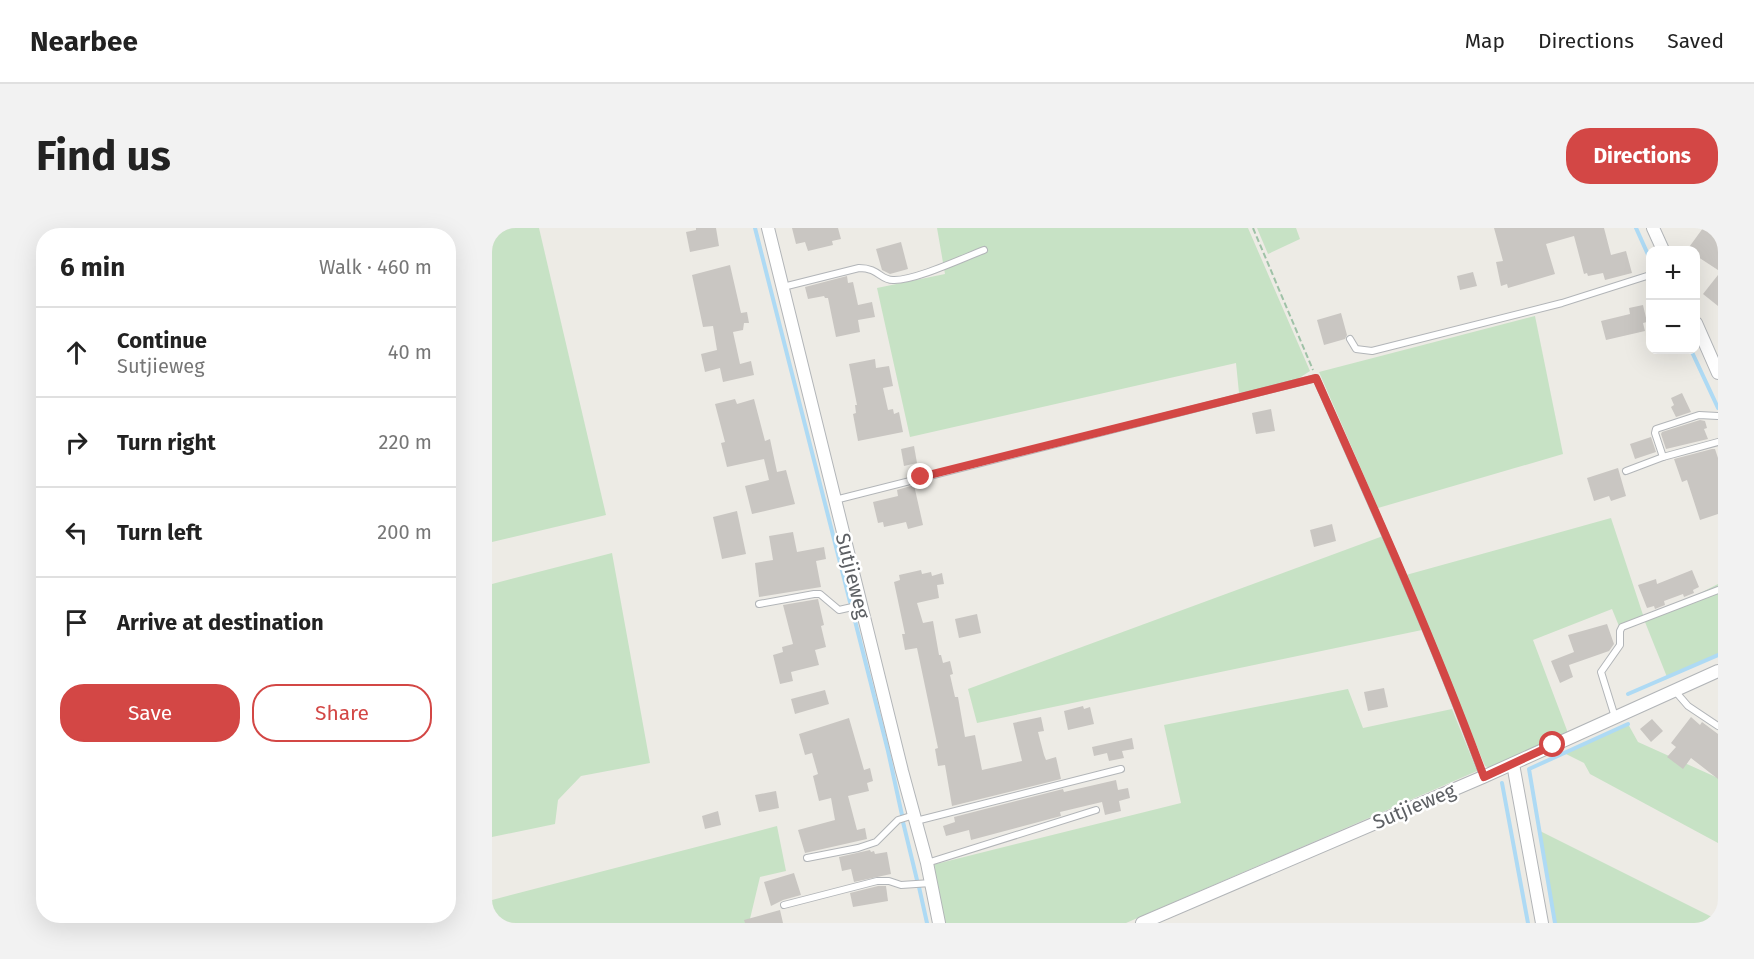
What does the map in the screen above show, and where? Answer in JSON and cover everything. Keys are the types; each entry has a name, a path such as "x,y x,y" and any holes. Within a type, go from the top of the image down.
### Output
{"street":[{"name":"Sutjieweg","path":"768,228 834,500 927,863 939,923"},
{"path":"1653,228 1661,246"},
{"path":"1700,334 1718,373"},
{"name":"Sutjieweg","path":"1142,923 1484,777 1718,671"},
{"path":"1513,764 1542,923"}],"lane":[{"path":"782,287 859,268 871,268 885,279 910,278 984,250"},
{"path":"1350,339 1356,349 1372,351 1562,303 1646,276"},
{"path":"834,500 1316,378 1457,704 1484,777"},
{"path":"1663,458 1655,433 1656,429 1699,415 1718,416"},
{"path":"1626,471 1718,442"},
{"path":"1615,717 1601,672 1620,645 1622,627 1718,590"},
{"path":"759,604 819,594 839,610 861,605"},
{"path":"1674,691 1688,706 1718,726"},
{"path":"807,858 876,842 898,820 1121,769"},
{"path":"927,863 1096,810"},
{"path":"784,905 878,881 890,881 901,885 931,883"}],"path":[{"path":"1253,228 1316,378"}],"green space":[{"path":"492,228 539,228 606,515 492,542"},
{"path":"937,228 1248,228 1310,371 1290,384 1239,393 1236,363 910,437 877,288 945,274"},
{"path":"1257,228 1296,228 1300,239 1268,254"},
{"path":"1535,316 1563,454 1378,508 1319,372"},
{"path":"1611,518 1645,621 1718,584 1718,655 1667,677 1645,622 1621,631 1612,609 1533,640 1568,733 1489,768 1485,766 1406,575"},
{"path":"1383,536 1422,630 977,723 968,689"},
{"path":"612,553 650,763 581,776 558,800 555,824 492,837 492,584"},
{"path":"1348,689 1363,728 1452,709 1477,771 1126,923 943,923 932,865 1181,803 1164,725"},
{"path":"1628,724 1638,742 1718,778 1718,843 1590,774 1584,763 1564,753"},
{"path":"777,826 786,871 760,877 749,923 492,923 492,900"},
{"path":"1540,831 1718,920 1718,923 1555,923"}],"building":[{"path":"696,228 716,228 719,246 690,252 686,232 696,230"},
{"path":"792,228 838,228 841,239 832,241 833,245 808,251 805,242 796,244"},
{"path":"1494,228 1604,228 1611,255 1626,251 1632,273 1605,280 1603,273 1588,276 1587,273 1584,274 1574,236 1546,244 1555,274 1508,288 1507,284 1501,286 1496,262 1503,261"},
{"path":"1703,228 1710,228 1718,234 1718,270 1700,258 1700,246 1690,246"},
{"path":"901,242 908,269 890,274 882,270 876,249"},
{"path":"730,265 741,313 747,312 749,323 744,323 743,330 733,332 740,364 751,361 754,375 723,382 720,368 705,372 701,354 717,350 713,326 703,327 692,275"},
{"path":"1473,272 1477,286 1460,290 1457,276"},
{"path":"1718,275 1718,306 1703,294"},
{"path":"847,276 848,283 853,282 858,305 872,302 875,317 858,320 860,332 836,337 828,298 824,296 808,299 805,287"},
{"path":"1643,305 1646,318 1646,322 1643,323 1645,331 1606,340 1601,321 1630,314 1629,308"},
{"path":"1341,313 1347,335 1345,339 1324,345 1317,320"},
{"path":"875,359 876,368 889,366 893,386 883,388 888,410 893,409 894,414 899,412 903,432 858,441 853,414 856,413 855,405 857,405 849,364"},
{"path":"1682,393 1691,412 1676,417 1671,407 1674,405 1671,398"},
{"path":"735,399 737,404 754,399 765,441 770,439 777,472 786,470 795,504 752,514 745,486 769,480 764,459 727,467 721,443 725,442 715,404"},
{"path":"1271,409 1275,431 1256,434 1252,413"},
{"path":"1700,420 1705,421 1707,428 1704,429 1708,439 1666,449 1662,432"},
{"path":"1651,437 1656,452 1635,459 1630,444"},
{"path":"914,446 917,463 904,466 901,449"},
{"path":"1715,449 1718,458 1718,514 1700,520 1687,480 1682,482 1674,459"},
{"path":"1618,468 1626,496 1611,501 1609,496 1594,501 1587,478"},
{"path":"914,485 923,525 908,529 906,522 884,527 883,522 878,523 873,502 898,496 897,490"},
{"path":"737,511 746,554 722,559 713,517"},
{"path":"1332,524 1336,541 1314,547 1310,530"},
{"path":"793,532 797,552 824,547 826,559 816,561 821,587 759,597 755,563 773,560 769,536"},
{"path":"921,570 922,574 931,572 932,576 942,573 944,584 937,585 939,598 917,603 923,623 933,621 939,655 943,663 950,661 953,674 950,675 955,697 958,697 965,737 975,735 982,770 1022,761 1013,723 1041,717 1044,731 1038,732 1044,755 1046,760 1056,757 1061,779 952,806 945,765 938,766 935,749 938,748 917,648 905,650 902,634 905,634 894,582 900,580 899,575"},
{"path":"1692,570 1699,587 1693,590 1694,593 1684,597 1683,594 1664,601 1665,605 1655,609 1654,606 1647,608 1638,585 1656,579 1657,584"},
{"path":"818,599 826,647 815,650 819,665 791,672 793,681 780,684 773,655 783,652 782,647 793,644 783,605"},
{"path":"977,614 981,633 959,638 955,619"},
{"path":"1607,624 1614,644 1609,651 1569,665 1573,677 1560,683 1551,661 1574,652 1568,635"},
{"path":"1384,688 1388,707 1368,711 1364,692"},
{"path":"825,690 829,704 795,714 791,699"},
{"path":"1083,706 1084,709 1090,707 1094,724 1068,730 1064,711"},
{"path":"1691,717 1700,725 1702,722 1718,734 1718,779 1691,758 1683,769 1667,757 1676,747 1671,743"},
{"path":"849,718 864,770 870,768 873,781 867,783 869,791 848,796 857,830 865,828 867,839 805,853 798,830 835,820 831,798 819,801 813,776 818,774 812,753 805,755 799,734"},
{"path":"1652,719 1663,731 1651,742 1640,729"},
{"path":"1132,738 1134,749 1122,751 1124,758 1109,761 1107,753 1094,756 1092,747"},
{"path":"1116,780 1118,790 1128,788 1130,798 1119,801 1121,811 1105,815 1102,802 1060,812 1061,816 971,840 969,830 946,836 943,826 955,822 954,817 1063,789 1064,792"},
{"path":"776,791 779,808 759,812 755,795"},
{"path":"718,811 721,825 705,829 702,816"},
{"path":"870,850 875,854 887,852 891,874 854,882 851,869 842,871 839,857"},
{"path":"794,873 801,895 771,906 764,882"},
{"path":"886,886 888,901 853,907 850,893"},
{"path":"780,910 783,923 745,923 744,920"}],"waterway":[{"path":"755,228 850,602"},
{"path":"1636,228 1646,250"},
{"path":"1693,354 1718,408"},
{"path":"853,613 902,815"},
{"path":"1628,694 1718,655"},
{"path":"1555,923 1529,769 1628,724"},
{"path":"1502,783 1528,923"},
{"path":"903,822 917,880"},
{"path":"919,887 927,923"}],"route":[{"path":"921,477 1316,378 1457,704 1484,777 1553,745"}]}
